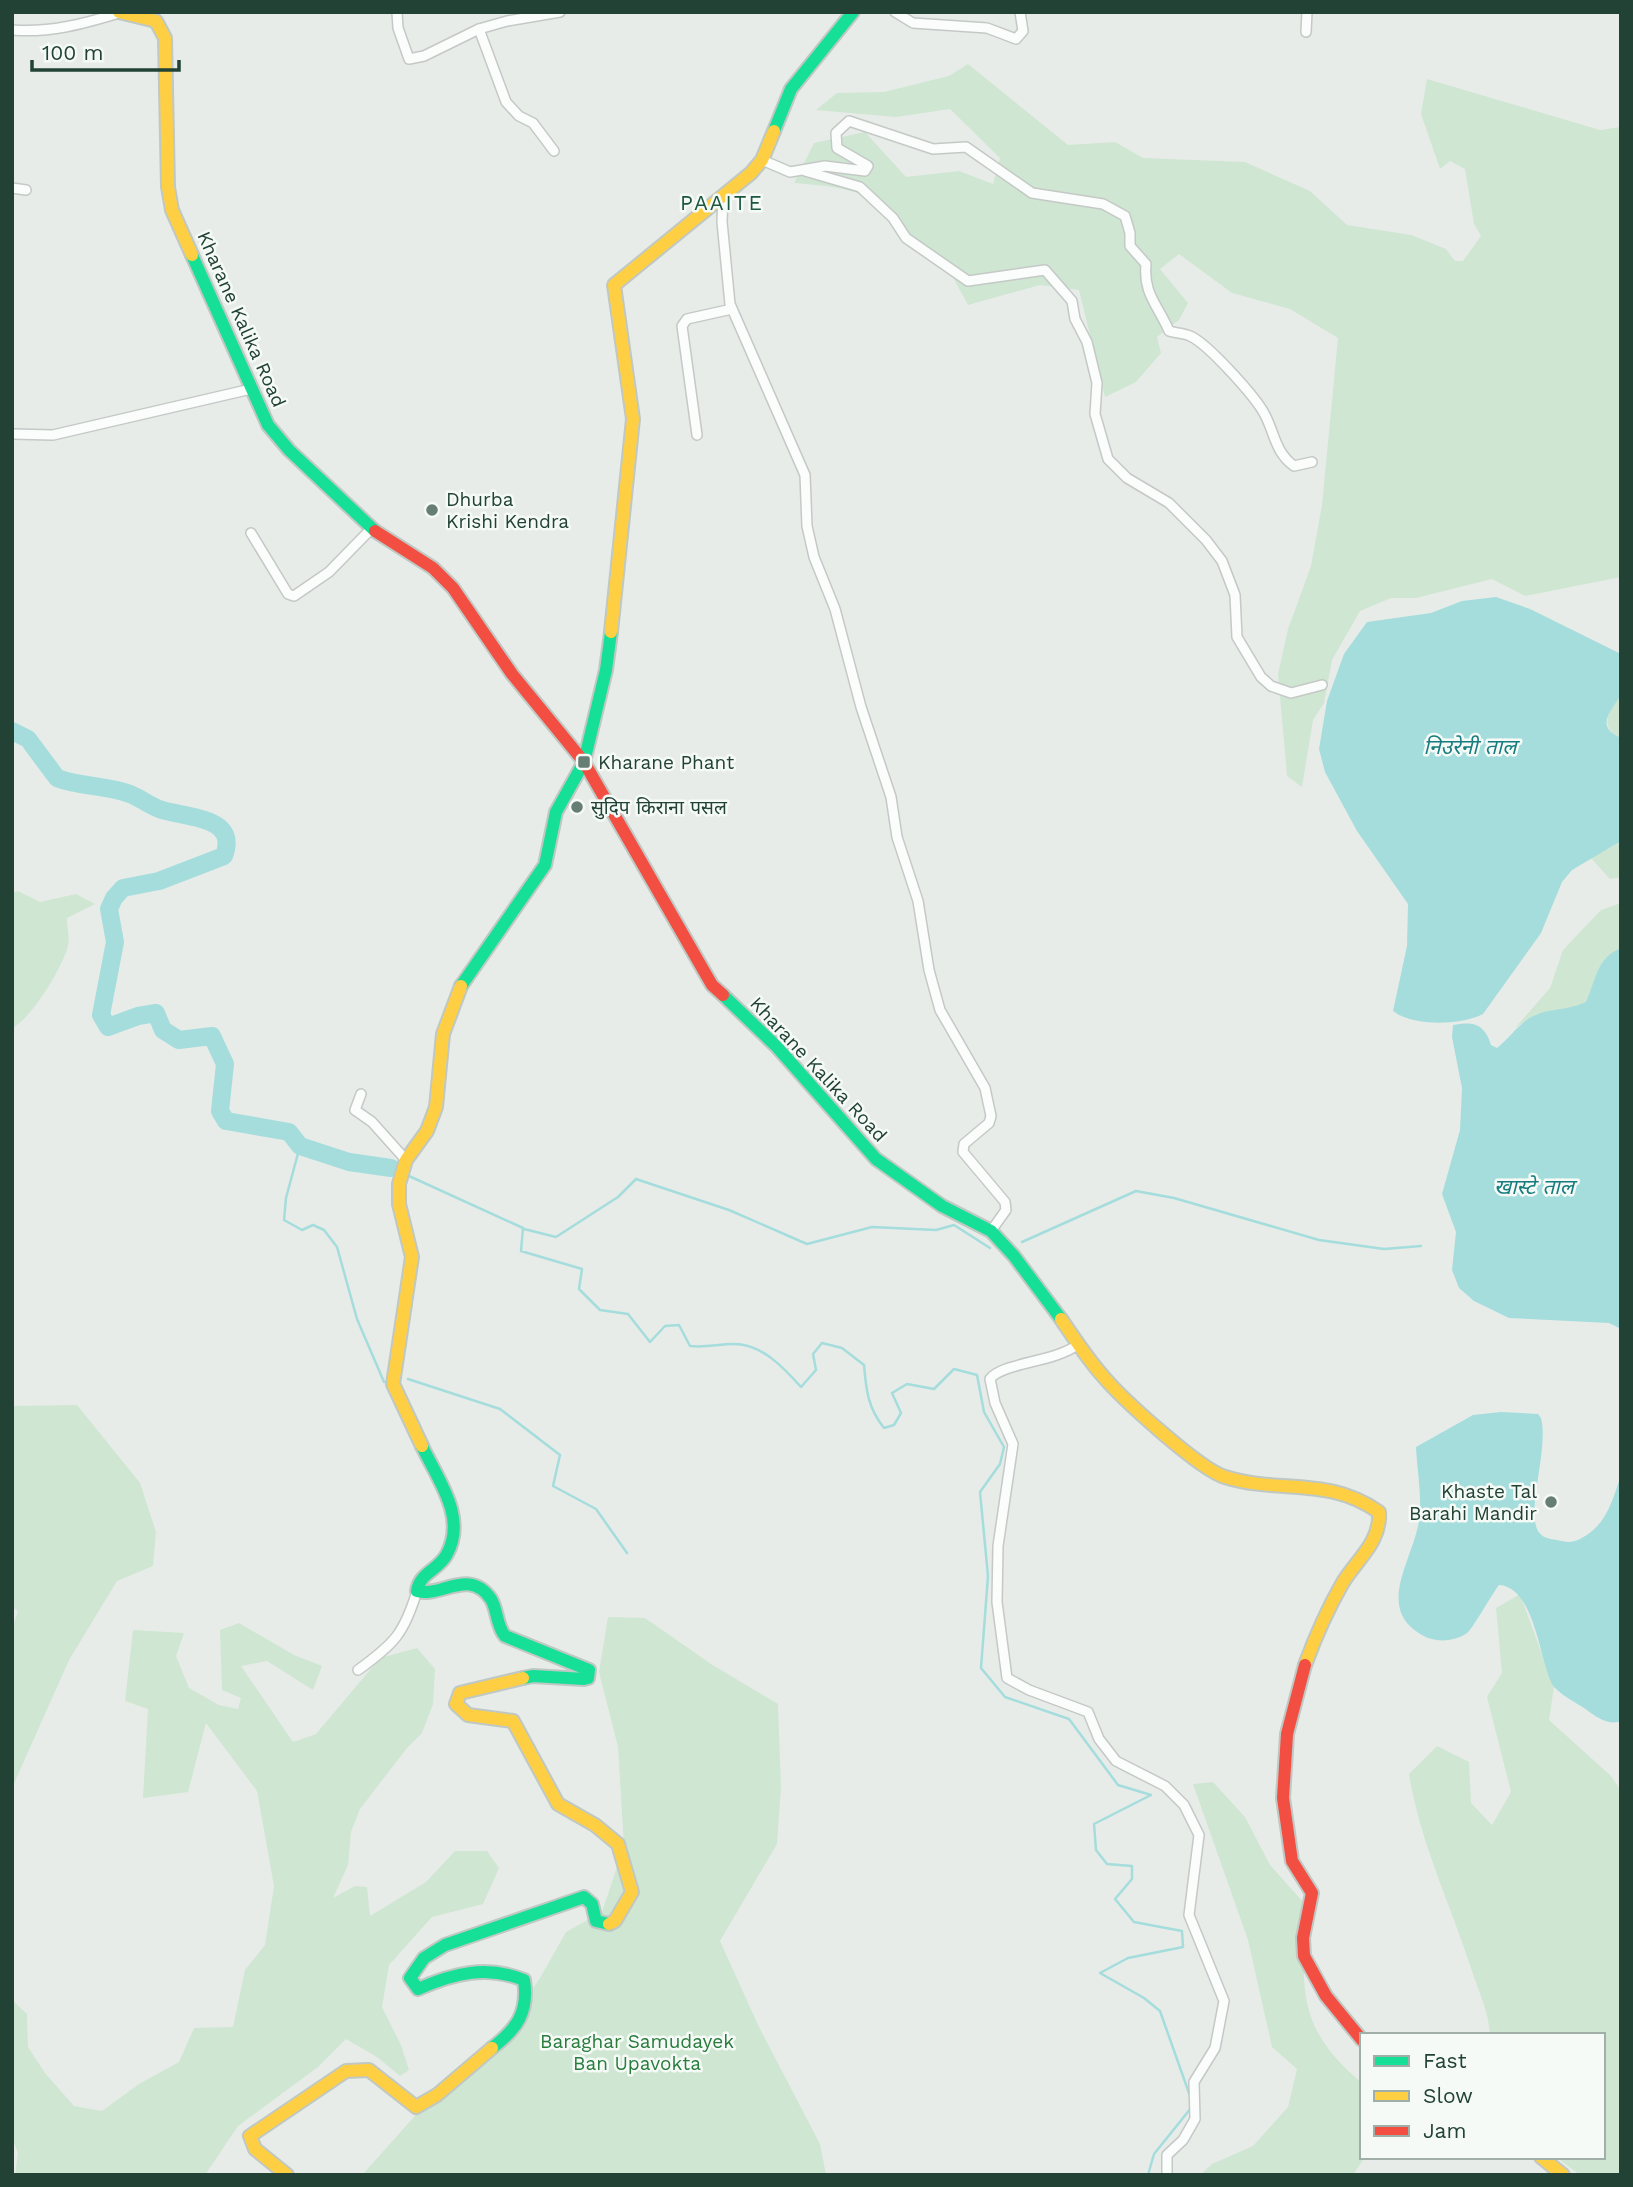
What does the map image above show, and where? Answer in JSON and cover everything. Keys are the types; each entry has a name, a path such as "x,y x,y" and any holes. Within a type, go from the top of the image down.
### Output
{"street":[{"path":"12,30 35,32 80,26 119,12"},
{"name":"Kharane Kalika Road","path":"119,12 156,21 165,38 170,199 251,389 278,438 371,529 445,578 512,674 584,762 712,985 777,1047 876,1159 942,1206 991,1231 1046,1299 1077,1345 1103,1377 1215,1475 1267,1486 1336,1490 1371,1505 1379,1512 1378,1532 1342,1584 1308,1655 1286,1728 1282,1756 1285,1818 1290,1853 1312,1893 1304,1933 1303,1956 1336,2012 1360,2038"},
{"path":"397,12 398,27 409,59 424,56 479,29 560,12"},
{"path":"358,1670 394,1642 417,1591 419,1580 447,1555 453,1541 456,1519 393,1384 412,1264 399,1205 399,1184 406,1160 427,1131 436,1107 443,1034 456,994 500,927 532,888 545,865 556,812 584,762 606,670 620,565 633,419 614,285 723,194 745,179 761,160 792,89 853,12"},
{"path":"895,12 913,23 987,29 1016,39 1023,32 1020,12"},
{"path":"1306,32 1307,12"},
{"path":"479,29 506,102 519,116 533,123 554,151"},
{"path":"761,160 790,172 825,166 865,171 868,166 837,148 836,133 849,121 933,149 966,148 1032,193 1103,204 1125,216 1130,233 1130,246 1146,264 1144,283 1160,308 1169,331 1190,336 1204,346 1253,396 1266,416 1281,457 1294,466 1312,462"},
{"path":"805,171 860,187 893,218 906,237 968,281 1045,270 1072,302 1075,319 1087,342 1097,383 1095,414 1102,448 1108,458 1127,478 1169,503 1222,561 1235,595 1237,637 1261,677 1271,686 1291,693 1322,685"},
{"path":"12,188 26,190"},
{"path":"723,194 724,254 732,309 805,475 807,526 814,557 835,609 861,707 891,797 897,836 918,901 929,970 940,1010 985,1087 991,1116 989,1123 964,1144 963,1152 1005,1202 1006,1210 991,1231"},
{"path":"698,435 682,326 687,319 732,309"},
{"path":"12,434 52,435 251,389"},
{"path":"251,533 288,594 294,596 329,572 371,529"},
{"path":"360,1094 355,1110 372,1122 406,1160"},
{"path":"1077,1345 1055,1358 999,1371 990,1379 995,1403 1013,1444 998,1546 997,1602 1007,1678 1029,1690 1088,1712 1099,1739 1116,1761 1165,1786 1184,1805 1199,1835 1193,1866 1193,1898 1189,1915 1224,2001 1215,2048 1194,2082 1195,2119 1182,2140 1167,2155 1167,2175"},
{"path":"287,2175 255,2149 250,2136 346,2071 369,2070 416,2107 430,2102 480,2057 508,2038 524,2014 528,1996 524,1980 507,1972 486,1970 447,1975 418,1989 410,1978 415,1965 425,1956 445,1945 584,1897 592,1904 596,1921 606,1926 615,1921 632,1892 618,1844 595,1825 558,1804 513,1721 499,1714 477,1718 459,1709 456,1704 460,1693 517,1678 533,1676 583,1679 588,1678 589,1670 505,1636 497,1628 494,1606 489,1597 475,1587 456,1583 427,1593 417,1591"},
{"path":"1543,2159 1563,2175"}],"green space":[{"path":"968,64 1068,145 1115,142 1143,158 1245,162 1310,191 1347,225 1411,235 1446,249 1455,261 1463,261 1481,236 1474,224 1465,169 1450,161 1440,169 1421,114 1427,79 1600,130 1621,127 1621,577 1525,596 1492,579 1416,598 1391,598 1360,611 1332,660 1324,703 1313,720 1302,787 1287,776 1278,674 1288,629 1311,566 1322,505 1338,338 1290,309 1232,293 1179,254 1160,269 1188,303 1179,320 1157,337 1161,353 1136,382 1105,397 1079,290 1040,285 968,305 942,257 912,249 886,215 864,196 837,188 794,183 814,143 865,132 906,177 959,171 993,184 1000,158 950,109 896,117 816,110 837,93 884,92 949,76"},
{"path":"1621,693 1621,738 1609,729 1608,717"},
{"path":"1621,841 1621,877 1610,879 1591,858"},
{"path":"18,891 40,902 76,894 95,904 67,918 69,943 60,967 37,1003 20,1023 12,1028 12,893"},
{"path":"1621,903 1621,948 1602,964 1587,1002 1570,1010 1536,1014 1515,1028 1550,988 1563,950 1601,910"},
{"path":"77,1405 140,1483 156,1532 153,1566 117,1581 69,1660 12,1788 12,1629 18,1611 12,1607 12,1406"},
{"path":"1520,1594 1554,1687 1549,1720 1611,1776 1621,1791 1621,2175 1580,2175 1559,2159 1605,2159 1605,2033 1490,2033 1483,2001 1436,1872 1414,1799 1409,1774 1437,1746 1469,1762 1471,1803 1492,1825 1511,1792 1487,1697 1502,1673 1496,1608"},
{"name":"Baraghar Samudayek Ban Upavokta","path":"608,1617 645,1618 711,1664 778,1704 781,1787 777,1844 720,1941 759,2027 820,2144 826,2175 362,2175 422,2108 498,2040 540,1978 566,1932 602,1912 624,1846 618,1747 599,1672"},
{"path":"239,1623 294,1655 322,1666 313,1690 267,1661 241,1666 293,1742 316,1734 380,1658 417,1648 435,1669 433,1704 422,1733 407,1748 360,1809 351,1832 348,1865 333,1898 355,1886 367,1887 370,1916 426,1882 455,1851 487,1851 499,1868 483,1904 432,1917 389,1965 382,2007 401,2045 409,2070 400,2076 377,2057 346,2039 318,2067 238,2126 205,2175 15,2175 18,2153 12,2137 12,2000 27,2014 28,2047 45,2073 74,2106 102,2111 139,2084 179,2062 194,2028 233,2027 245,1970 265,1945 274,1886 257,1791 206,1723 188,1792 143,1798 148,1709 125,1701 133,1630 184,1633 176,1656 189,1688 219,1705 238,1709 241,1698 222,1690 220,1630"},
{"path":"1213,1782 1245,1817 1270,1865 1304,1903 1304,1981 1313,2022 1339,2062 1360,2081 1360,2159 1364,2159 1353,2175 1200,2175 1212,2164 1253,2146 1288,2107 1297,2069 1272,2047 1248,1940 1193,1784"}],"water":[{"name":"निउरेनी ताल","path":"1496,597 1530,609 1621,654 1621,693 1606,722 1612,733 1621,738 1621,841 1572,870 1562,882 1541,933 1483,1014 1451,1022 1413,1020 1393,1011 1407,946 1408,904 1357,831 1325,772 1319,749 1327,701 1344,654 1367,622 1431,613 1462,601"},
{"name":"खास्टे ताल","path":"1621,948 1621,1329 1609,1323 1509,1318 1474,1301 1459,1288 1452,1270 1456,1232 1442,1194 1460,1130 1462,1088 1452,1037 1453,1025 1467,1023 1482,1028 1491,1045 1497,1048 1533,1016 1586,1002 1598,970 1606,958"},
{"path":"1501,1412 1538,1414 1541,1418 1543,1431 1535,1521 1538,1531 1544,1537 1570,1542 1588,1535 1607,1513 1621,1475 1621,1721 1607,1722 1599,1718 1555,1688 1547,1672 1528,1610 1511,1589 1499,1585 1470,1630 1450,1640 1422,1635 1407,1623 1400,1609 1401,1578 1418,1527 1420,1511 1416,1447 1473,1415"}],"waterway":[{"path":"12,731 28,739 57,778 130,794 159,809 207,820 217,825 224,833 227,843 224,856 159,881 123,888 114,898 109,909 115,942 101,1015 108,1027 138,1016 156,1013 163,1030 179,1040 212,1036 225,1064 220,1111 226,1121 289,1132 300,1146 349,1162 391,1168"},
{"path":"300,1146 286,1198 284,1220 302,1230 313,1225 324,1230 337,1247 357,1319 384,1382"},
{"path":"409,1176 523,1228 521,1251 582,1269 579,1289 600,1310 628,1314 650,1342 665,1326 679,1325 690,1346 734,1344 754,1348 780,1365 801,1387 816,1370 813,1354 822,1343 842,1348 864,1365 869,1398 874,1413 884,1428 894,1425 901,1413 892,1393 907,1384 934,1389 954,1369 977,1375 984,1412 1004,1447 1000,1464 980,1492 988,1576 981,1668 1005,1697 1069,1719 1118,1785 1151,1795 1094,1824 1096,1850 1107,1864 1132,1866 1132,1879 1115,1899 1134,1922 1182,1931 1183,1947 1128,1958 1100,1973 1144,1998 1160,2011 1190,2096"},
{"path":"524,1229 556,1237 618,1197 636,1179 729,1210 807,1244 872,1227 936,1230 954,1225 990,1248"},
{"path":"1022,1242 1136,1191 1174,1198 1319,1240 1384,1249 1421,1246"},
{"path":"408,1379 500,1409 560,1455 553,1486 596,1509 627,1553"},
{"path":"1148,2175 1154,2154 1191,2108"}],"traffic: fast":[{"path":"774,131 791,89 853,12"},
{"path":"192,255 268,425 289,450 375,531"},
{"path":"461,986 545,865 556,812 584,762 606,670 611,632"},
{"path":"723,995 777,1047 876,1159 942,1206 991,1231 1014,1256 1061,1319"},
{"path":"422,1446 448,1499 454,1526 447,1554 422,1579 417,1591 474,1585 491,1599 505,1636 589,1670 588,1678 584,1679 533,1676 523,1678"},
{"path":"492,2048 514,2027 523,2011 524,1980 497,1973 471,1973 418,1989 410,1978 424,1958 445,1945 584,1897 592,1904 596,1921 609,1924"}],"traffic: slow":[{"path":"119,12 156,21 165,38 168,187 172,210 192,255"},
{"path":"611,632 633,419 614,285 751,173 762,160 774,131"},
{"path":"422,1446 393,1384 412,1257 399,1204 399,1184 406,1160 427,1131 436,1107 443,1034 461,986"},
{"path":"1061,1319 1091,1362 1112,1386 1161,1432 1213,1471 1245,1482 1304,1487 1341,1494 1379,1512 1379,1523 1372,1542 1337,1594 1305,1665"},
{"path":"523,1678 460,1693 456,1704 468,1715 513,1721 558,1804 595,1825 618,1844 632,1892 615,1921 609,1924"},
{"path":"287,2175 255,2149 250,2136 346,2071 369,2070 416,2107 437,2095 492,2048"},
{"path":"1543,2159 1563,2175"}],"traffic: jam":[{"path":"375,531 433,568 453,588 512,674 584,762 712,985 723,995"},
{"path":"1305,1665 1287,1734 1283,1798 1292,1861 1312,1893 1303,1938 1304,1956 1326,1996 1360,2038"}],"place":[{"name":"Dhurba Krishi Kendra","path":"432,510"},
{"name":"Kharane Phant","path":"584,762"},
{"name":"सुदिप किराना पसल","path":"577,807"},
{"name":"Khaste Tal Barahi Mandir","path":"1551,1502"}],"district":[{"name":"PAAITE","path":"722,203"}]}
